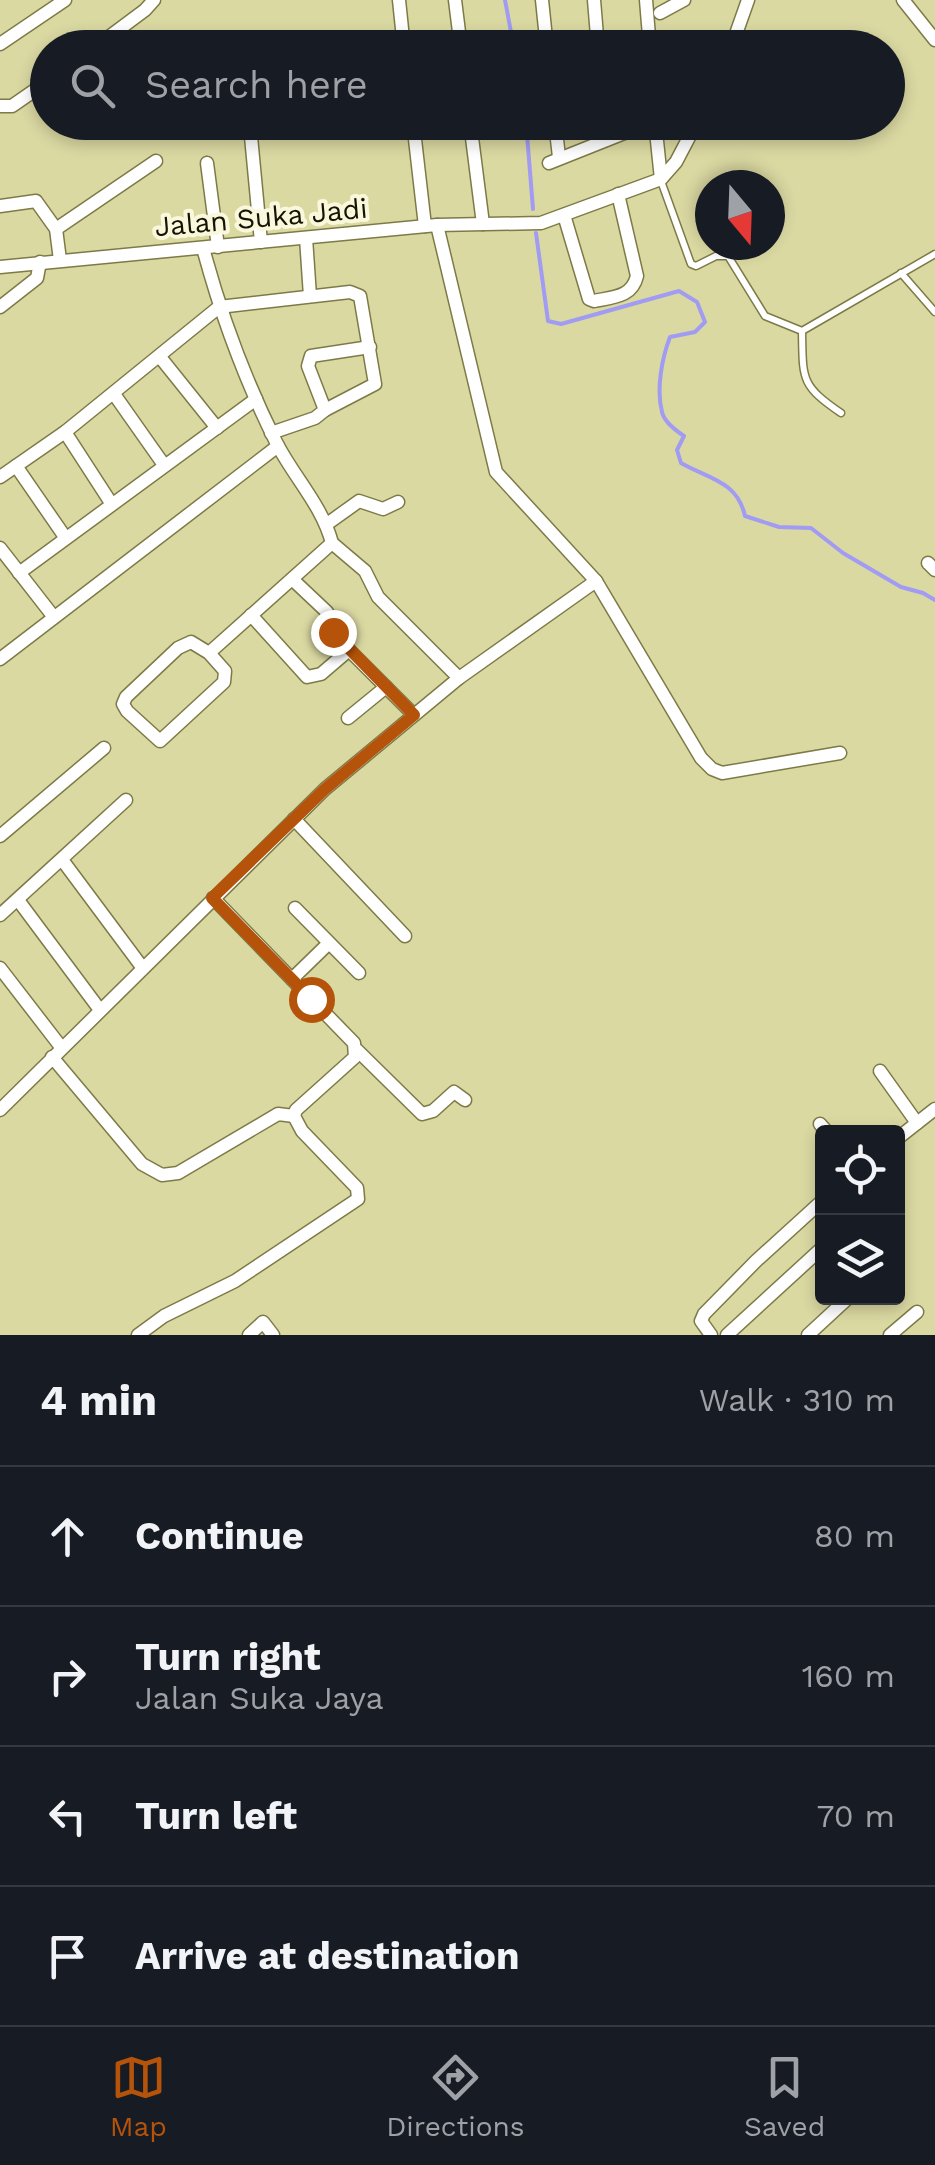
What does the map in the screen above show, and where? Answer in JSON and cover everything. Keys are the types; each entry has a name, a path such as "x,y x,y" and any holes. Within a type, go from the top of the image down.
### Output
{"street":[{"path":"0,44 65,0"},
{"path":"119,30 154,0"},
{"path":"399,0 402,30"},
{"path":"455,0 459,30"},
{"path":"542,0 545,30"},
{"path":"594,0 596,30"},
{"path":"646,0 648,30"},
{"path":"660,14 684,0"},
{"path":"903,0 935,40"},
{"path":"738,30 750,1"},
{"path":"0,106 12,106 30,94"},
{"path":"251,140 261,242"},
{"path":"416,140 431,225 496,472 596,581 701,758 712,769 722,773 840,753"},
{"path":"472,140 483,224"},
{"path":"555,140 554,160 606,140"},
{"path":"655,140 660,179"},
{"path":"660,179 676,162 688,140"},
{"path":"56,229 156,161"},
{"path":"207,163 210,248 218,307 278,446 327,524 332,542 366,571 378,597 459,678"},
{"name":"Jalan Suka Jadi","path":"0,266 431,225 534,223 660,179"},
{"path":"564,215 589,299 594,302 629,293 637,276 618,194"},
{"path":"0,206 36,201 56,229 60,260"},
{"path":"306,238 310,296"},
{"path":"0,307 37,278 40,262"},
{"path":"0,478 114,394 218,307 350,292 360,296 375,384 315,418 272,433"},
{"path":"325,410 307,360 370,346"},
{"path":"160,357 217,428"},
{"path":"114,394 164,465"},
{"path":"19,572 256,399"},
{"path":"65,432 112,503"},
{"path":"2,652 278,446"},
{"path":"16,466 65,536"},
{"path":"327,524 358,501 384,509 398,502"},
{"path":"209,653 332,542"},
{"path":"0,548 53,616"},
{"path":"292,580 327,612 333,632 349,650 414,715"},
{"path":"0,1110 325,789 459,678 596,581"},
{"path":"252,614 308,677 322,674 349,650"},
{"path":"191,642 209,653 225,671 224,682 160,741 127,712 123,704 126,697 178,648 191,642"},
{"path":"348,718 386,687"},
{"path":"0,836 104,748"},
{"path":"0,915 126,800"},
{"path":"294,819 405,936"},
{"path":"63,860 142,968"},
{"path":"212,898 422,1114 433,1111 454,1092 465,1100"},
{"path":"18,900 100,1010"},
{"path":"295,908 359,973"},
{"path":"292,980 329,943"},
{"path":"0,968 56,1052 142,1164 162,1175 178,1173 278,1114 294,1116"},
{"path":"138,1335 164,1316 234,1281 358,1199 357,1188 302,1131 294,1116 355,1057 357,1050"},
{"path":"880,1071 917,1123"},
{"path":"905,1132 935,1110"},
{"path":"711,1335 701,1321 704,1314 815,1207"},
{"path":"726,1335 815,1254"},
{"path":"808,1335 840,1305"},
{"path":"890,1335 917,1312"},
{"path":"248,1335 263,1322 274,1335"}],"lane":[{"path":"660,179 690,264 696,266 716,256 728,256 765,316 802,331"},
{"path":"802,331 935,254"},
{"path":"901,273 935,312"},
{"path":"802,331 803,370 814,394 841,413"}],"waterway":[{"path":"505,0 511,30"},
{"path":"527,140 533,209"},
{"path":"536,233 548,321 561,324 679,291 697,302 705,322 695,332 670,337 661,374 663,416 684,436 677,450 681,463 729,488 745,516 779,527 811,528 843,553 901,587 935,600"}],"route":[{"path":"311,999 212,898 325,789 414,715 333,632"}]}
